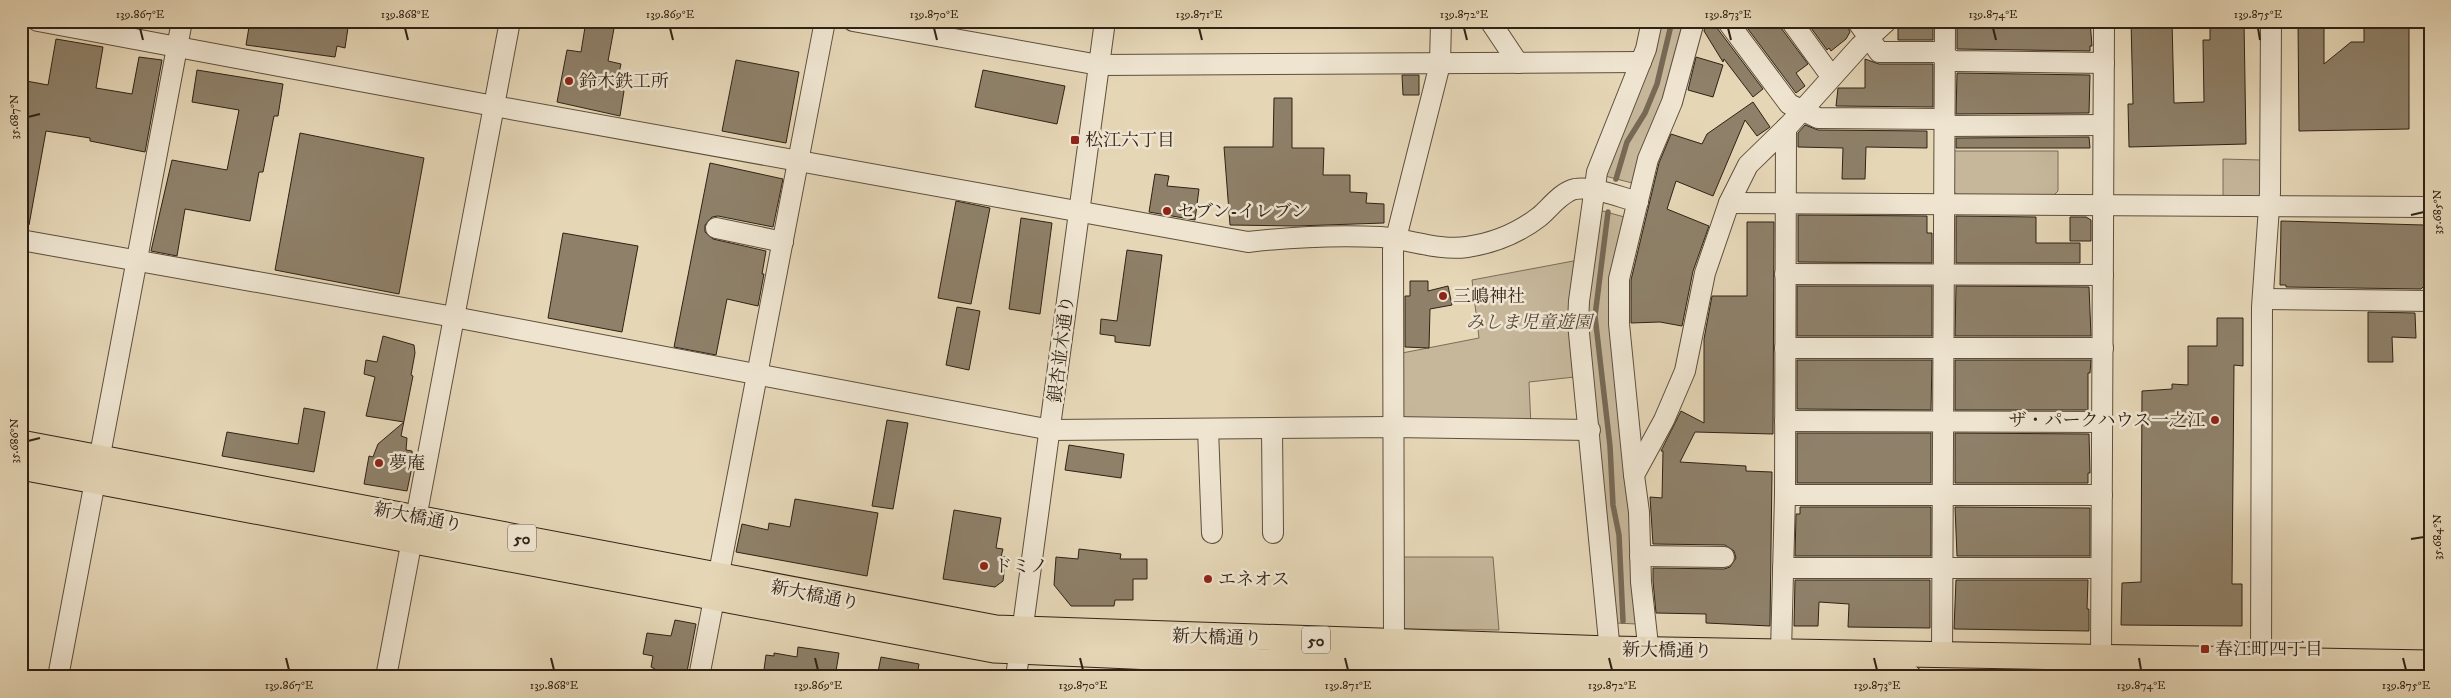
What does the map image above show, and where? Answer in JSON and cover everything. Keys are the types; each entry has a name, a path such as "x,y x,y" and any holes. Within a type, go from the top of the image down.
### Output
{"main road":[{"name":"新大橋通り","path":"21,442 100,457 414,529"},
{"name":"新大橋通り","path":"21,468 414,529 716,586 973,625 1021,641 1266,669 1394,661"},
{"name":"新大橋通り","path":"1021,641 1394,661 1650,666 1909,677"},
{"name":"新大橋通り","path":"1650,666 1781,652 2101,659 2430,663"}],"street":[{"path":"38,21 494,106 1248,242 1278,238 1381,238 1448,248 1467,247 1512,236 1540,216 1568,191 1580,189 1594,190 1638,202"},
{"path":"58,677 182,21"},
{"path":"386,677 510,21"},
{"path":"699,677 825,21"},
{"path":"853,21 1099,65 1640,62"},
{"name":"銀杏並木通り","path":"1016,677 1105,21"},
{"path":"1394,661 1393,250 1440,64 1441,21"},
{"path":"1490,21 1518,63"},
{"path":"1612,665 1578,323 1579,301 1594,190 1602,154 1640,62 1652,21"},
{"path":"1650,666 1640,556 1639,512 1630,451 1618,290 1648,159 1672,102 1694,21"},
{"path":"1727,21 1789,104 1818,118 2103,125"},
{"path":"1791,21 1831,76"},
{"path":"1857,21 1879,52 1936,52 1954,61 2104,63"},
{"path":"1634,476 1664,420 1685,371 1705,273 1730,203 1748,165 1786,128 1831,76 1887,21"},
{"path":"1942,655 1945,21"},
{"path":"2101,659 2104,21"},
{"path":"2261,661 2263,299 2269,207 2270,21"},
{"path":"1781,652 1785,494 1786,128"},
{"path":"1730,203 2430,207"},
{"path":"716,228 783,242"},
{"path":"21,240 454,317 1051,430 1393,427 1590,430"},
{"path":"1785,274 2103,275"},
{"path":"2263,299 2430,301"},
{"path":"1785,348 2103,348"},
{"path":"1785,421 2102,422"},
{"path":"1272,428 1273,533"},
{"path":"1208,429 1212,534"},
{"path":"1785,494 2102,495"},
{"path":"1640,556 1724,557"},
{"path":"1783,568 2101,568"}],"green space":[{"path":"1660,21 1688,21 1636,184 1605,176"},
{"path":"1953,151 2058,151 2058,191 2053,196 1959,196 1953,191"},
{"path":"2223,159 2261,160 2261,193 2255,199 2223,199"},
{"path":"1599,210 1628,218 1628,491 1637,624 1615,623 1586,321"},
{"name":"みしま児童遊園","path":"1584,259 1584,376 1529,382 1531,427 1395,424 1397,354 1479,338 1472,280"},
{"path":"1397,557 1493,557 1499,630 1398,629"}],"building":[{"path":"250,21 349,21 345,48 337,46 335,57 246,45"},
{"path":"586,21 615,23 608,61 621,64 618,77 623,78 621,90 624,91 620,116 557,102 567,50 581,52"},
{"path":"1715,21 1717,28 1763,89 1753,97 1724,59 1723,62 1704,31 1705,26"},
{"path":"1742,21 1779,21 1781,28 1808,64 1796,73 1805,86 1796,93"},
{"path":"1806,21 1845,21 1850,32 1846,39 1831,51 1829,48 1827,50"},
{"path":"1933,21 1933,40 1898,40 1898,29 1906,22"},
{"path":"1957,21 2090,21 2092,46 2090,46 2090,51 1957,49"},
{"path":"2131,21 2172,21 2174,103 2204,102 2203,40 2210,40 2210,21 2244,21 2246,144 2129,147 2128,104 2133,104"},
{"path":"2298,21 2324,21 2324,64 2351,42 2364,42 2364,21 2409,21 2409,129 2299,131"},
{"path":"56,39 103,47 96,88 132,94 139,57 162,60 145,152 90,141 90,138 46,131 29,225 21,225 21,80 48,85"},
{"path":"1696,57 1723,65 1713,97 1688,90"},
{"path":"1865,59 1879,64 1933,64 1933,107 1836,106 1838,88 1865,88"},
{"path":"736,60 799,72 786,143 722,131"},
{"path":"197,70 283,84 278,116 274,116 263,172 259,172 250,221 185,209 177,256 151,251 172,160 227,170 239,110 192,102"},
{"path":"983,70 1065,86 1057,124 975,107"},
{"path":"1957,73 2090,75 2089,113 1956,114"},
{"path":"1402,75 1419,75 1419,95 1403,95"},
{"path":"1274,98 1292,98 1292,148 1324,148 1323,175 1350,175 1350,192 1367,193 1366,203 1384,204 1384,223 1296,226 1230,225 1224,147 1273,147"},
{"path":"1753,102 1770,127 1757,136 1745,120 1713,196 1676,181 1667,209 1709,226 1693,271 1682,326 1660,322 1631,323 1631,280 1659,163 1671,134 1702,144 1707,134"},
{"path":"1805,125 1818,130 1927,131 1927,148 1866,147 1865,179 1842,179 1843,148 1798,147 1798,133"},
{"path":"300,133 424,158 399,294 275,270"},
{"path":"2089,137 2090,148 1956,148 1956,138"},
{"path":"710,163 783,179 773,227 718,216 712,217 705,225 705,232 713,239 766,251 758,306 727,299 716,355 674,347"},
{"path":"1155,174 1169,176 1167,186 1199,189 1195,220 1149,212"},
{"path":"956,201 990,208 971,304 938,298"},
{"path":"1798,215 1927,216 1927,233 1932,233 1932,263 1798,262"},
{"path":"1956,216 2036,217 2036,243 2080,243 2080,263 1956,263"},
{"path":"2070,217 2086,217 2091,220 2091,241 2070,241"},
{"path":"1021,218 1052,223 1040,314 1009,309"},
{"path":"2281,221 2424,225 2425,285 2421,289 2286,287 2286,285 2280,285"},
{"path":"1747,222 1774,222 1773,434 1695,432 1680,462 1746,466 1746,471 1772,472 1770,626 1706,623 1706,614 1656,613 1653,581 1653,568 1724,569 1730,567 1736,558 1734,551 1725,545 1653,544 1650,497 1662,498 1663,451 1661,451 1681,411 1704,423 1704,339 1712,296 1747,296"},
{"path":"563,233 638,246 622,332 548,318"},
{"path":"1127,250 1162,255 1150,346 1115,342 1115,336 1100,334 1101,319 1117,321"},
{"path":"1410,281 1428,281 1428,291 1448,286 1452,305 1430,309 1429,348 1405,347 1405,296 1410,296"},
{"path":"1797,286 1932,286 1932,336 1797,336"},
{"path":"1956,286 2089,287 2091,336 1955,336"},
{"path":"957,307 980,311 969,370 946,365"},
{"path":"2368,312 2415,313 2416,338 2392,337 2393,362 2368,362"},
{"name":"ザ・パークハウス一之江","path":"2217,318 2243,318 2243,366 2234,365 2232,584 2242,584 2242,626 2121,625 2122,583 2141,582 2142,391 2172,389 2172,384 2188,385 2188,346 2217,346"},
{"path":"383,336 414,345 415,353 411,375 413,376 404,422 366,416 375,377 364,374 366,360 377,362"},
{"path":"1797,360 1932,360 1931,410 1797,409"},
{"path":"1955,360 2091,360 2090,373 2088,373 2088,410 1955,410"},
{"path":"304,408 325,412 314,472 222,456 227,432 298,444"},
{"path":"887,420 908,423 893,509 872,506"},
{"path":"404,422 401,436 407,438 406,450 412,451 413,462 407,491 364,484 369,456 373,457 378,444"},
{"path":"1797,433 1931,433 1931,483 1797,483"},
{"path":"1955,433 2089,434 2090,473 2088,473 2088,483 1955,483"},
{"path":"1069,445 1124,454 1121,478 1065,470"},
{"path":"795,499 878,513 867,576 736,552 742,524 768,530 769,523 790,527"},
{"path":"1800,507 1931,507 1931,556 1795,556 1796,514 1800,514"},
{"path":"1955,507 2090,508 2090,556 1957,556"},
{"path":"954,510 1001,518 996,548 1003,549 1001,557 1006,557 1003,581 995,587 943,579"},
{"path":"1079,549 1121,554 1120,559 1147,559 1147,579 1133,579 1133,600 1115,600 1114,606 1071,606 1054,585 1056,557 1078,559"},
{"path":"1795,580 1930,580 1930,628 1848,627 1849,604 1819,602 1818,626 1794,626"},
{"path":"1956,580 2088,580 2087,609 2089,609 2089,631 1954,629"},
{"path":"675,620 696,624 686,677 654,677 655,669 651,667 653,656 643,654 647,633 671,636"},
{"path":"798,647 839,653 835,677 763,677 766,655 774,656 774,653 797,657"},
{"path":"881,657 919,664 917,677 877,677"}],"waterway":[{"path":"1616,179 1627,142 1645,113 1657,84 1672,21"},
{"path":"1608,212 1595,316 1610,446 1613,505 1619,535 1623,621"}],"place":[{"name":"鈴木鉄工所","path":"569,81"},
{"name":"松江六丁目","path":"1075,140"},
{"name":"セブン-イレブン","path":"1167,211"},
{"name":"三嶋神社","path":"1443,296"},
{"name":"ザ・パークハウス一之江","path":"2215,420"},
{"name":"夢庵","path":"379,463"},
{"name":"ドミノ","path":"984,566"},
{"name":"エネオス","path":"1208,579"},
{"name":"春江町四丁目","path":"2205,649"}]}
